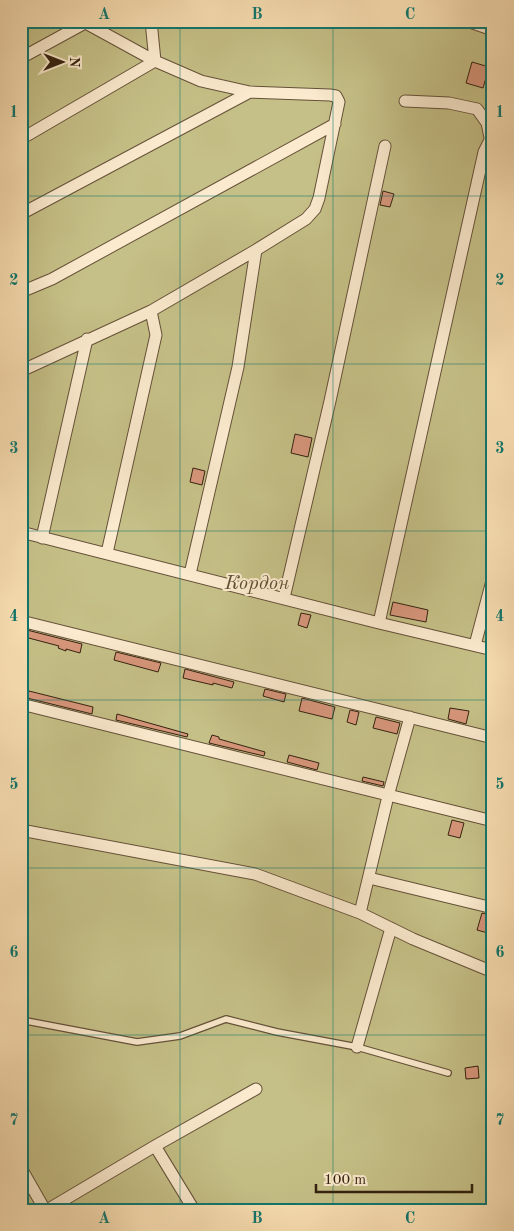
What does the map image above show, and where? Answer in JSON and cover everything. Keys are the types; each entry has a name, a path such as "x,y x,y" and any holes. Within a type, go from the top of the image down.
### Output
{"street":[{"path":"151,21 155,61"},
{"path":"467,21 493,30"},
{"path":"21,58 84,22 155,61 201,81 250,92 336,96 340,102 319,198 315,209 306,218 256,250 151,311 21,370"},
{"path":"21,139 155,61"},
{"path":"21,214 250,92"},
{"path":"379,623 484,152 492,144 490,122 477,109 449,103 404,101"},
{"path":"21,292 61,274 335,124"},
{"path":"284,598 386,146"},
{"path":"190,574 238,367 256,250"},
{"path":"106,553 156,335 151,311"},
{"path":"42,538 87,340"},
{"path":"21,532 493,650"},
{"path":"475,645 493,577"},
{"path":"21,621 493,738"},
{"path":"21,704 493,822"},
{"path":"360,913 388,796 410,717"},
{"path":"21,830 255,874 360,913 413,939 493,972"},
{"path":"369,878 493,908"},
{"path":"357,1047 391,928"},
{"path":"21,1168 46,1210 256,1089"},
{"path":"155,1146 194,1210"}],"lane":[{"path":"21,1020 137,1042 180,1036 226,1019 277,1032 357,1047 448,1073"}],"green space":[{"name":"Кордон","path":"21,21 493,21 493,1210 21,1210"}],"building":[{"path":"472,62 489,67 483,88 466,83"},
{"path":"383,191 394,194 390,207 380,205"},
{"path":"295,434 312,438 308,457 291,453"},
{"path":"193,468 205,471 202,485 190,482"},
{"path":"393,602 428,610 426,622 390,615"},
{"path":"301,613 311,615 307,628 298,625"},
{"path":"23,629 82,644 80,653 66,649 66,651 58,648 59,646 21,636"},
{"path":"116,652 161,663 158,672 114,660"},
{"path":"185,669 234,682 232,688 183,678"},
{"path":"265,689 286,694 284,702 263,696"},
{"path":"29,691 93,707 92,714 27,698"},
{"path":"302,698 335,707 332,719 299,711"},
{"path":"450,708 469,711 466,724 448,719"},
{"path":"350,710 359,712 356,725 347,722"},
{"path":"117,714 188,734 187,737 116,720"},
{"path":"376,717 400,723 397,734 373,728"},
{"path":"212,735 219,737 219,739 265,752 264,756 209,743"},
{"path":"289,755 319,763 317,770 287,762"},
{"path":"363,777 384,782 383,786 362,781"},
{"path":"452,820 464,823 460,838 448,835"},
{"path":"482,913 493,916 488,933 477,930"},
{"path":"478,1066 479,1078 466,1079 465,1068"}]}
